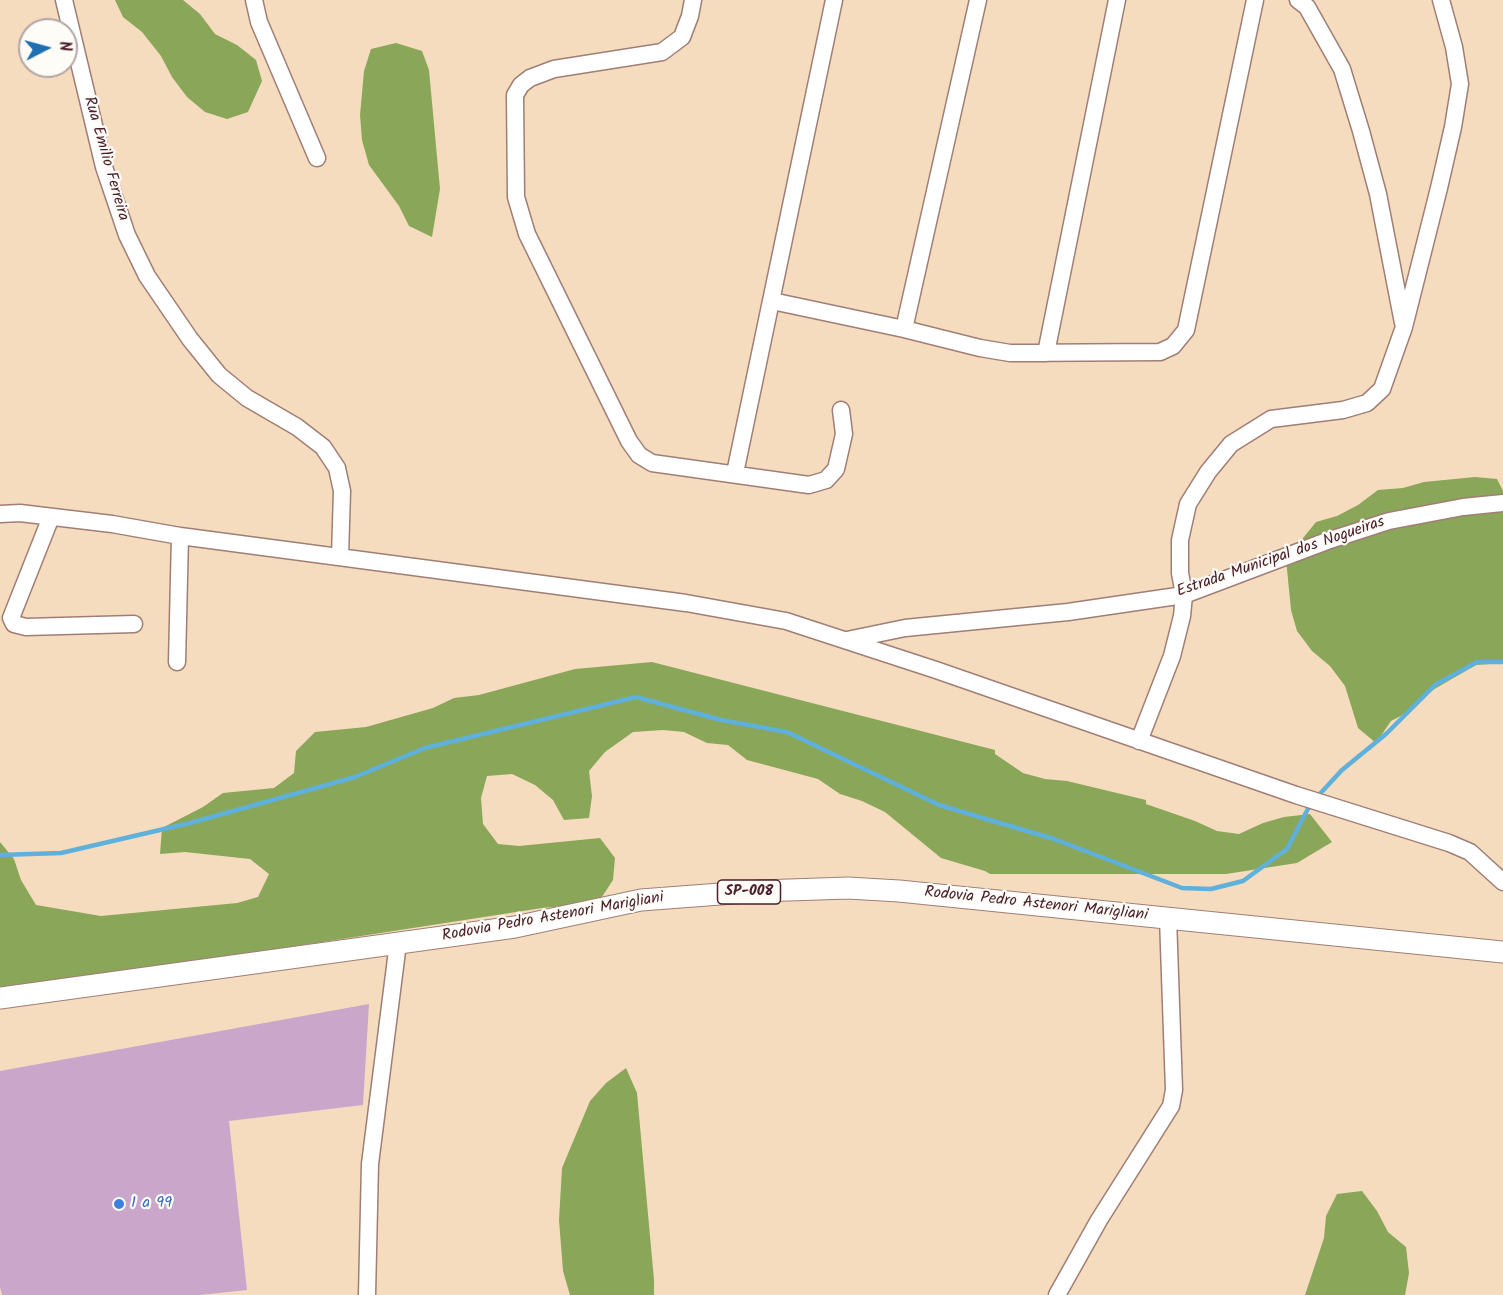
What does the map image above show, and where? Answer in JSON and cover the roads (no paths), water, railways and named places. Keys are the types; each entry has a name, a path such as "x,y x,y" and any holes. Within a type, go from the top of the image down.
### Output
{"main road":[{"name":"Rodovia Pedro Astenori Marigliani","path":"0,998 515,927 641,900 760,891 837,889 899,891 1503,952"}],"street":[{"name":"Rua Emilio Ferreira","path":"64,0 104,167 132,245 153,285 190,339 219,375 247,398 297,427 323,447 337,468 342,491 340,556"},
{"path":"254,0 260,22 317,158"},
{"path":"693,0 682,37 662,52 554,69 530,78 521,85 515,96 516,197 527,234 629,441 639,455 652,463 809,485 826,480 836,469 844,434 841,410"},
{"path":"735,473 834,0"},
{"path":"904,329 978,0"},
{"path":"1046,353 1117,0"},
{"path":"772,300 1010,353 1160,352 1173,346 1186,330 1256,0"},
{"path":"1298,0 1307,7 1342,69 1378,194 1404,327"},
{"path":"1139,741 1172,656 1182,616 1184,595 1180,573 1180,540 1188,504 1208,472 1231,444 1271,419 1343,410 1367,403 1382,388 1404,327 1439,188 1460,84 1454,47 1441,0"},
{"name":"Estrada Municipal dos Nogueiras","path":"845,640 905,628 1068,612 1184,595 1389,520 1462,507 1503,503"},
{"path":"0,514 20,513 112,524 180,536 686,603 786,621 1296,795 1449,843 1470,852 1503,882"},
{"path":"51,517 11,618 14,624 26,627 134,624"},
{"path":"177,662 180,536"},
{"path":"1057,1295 1099,1220 1171,1106 1174,1090 1168,918"},
{"path":"367,1295 370,1164 398,943"}],"waterway":[{"path":"1317,797 1342,770 1386,734 1435,685 1477,662 1503,662"},
{"path":"0,855 61,853 190,823 355,777 425,748 636,697 721,720 787,732 939,805 1054,839 1182,888 1211,889 1243,881 1287,849 1311,803"}],"place":[{"name":"1 a 99","path":"119,1204"}]}
